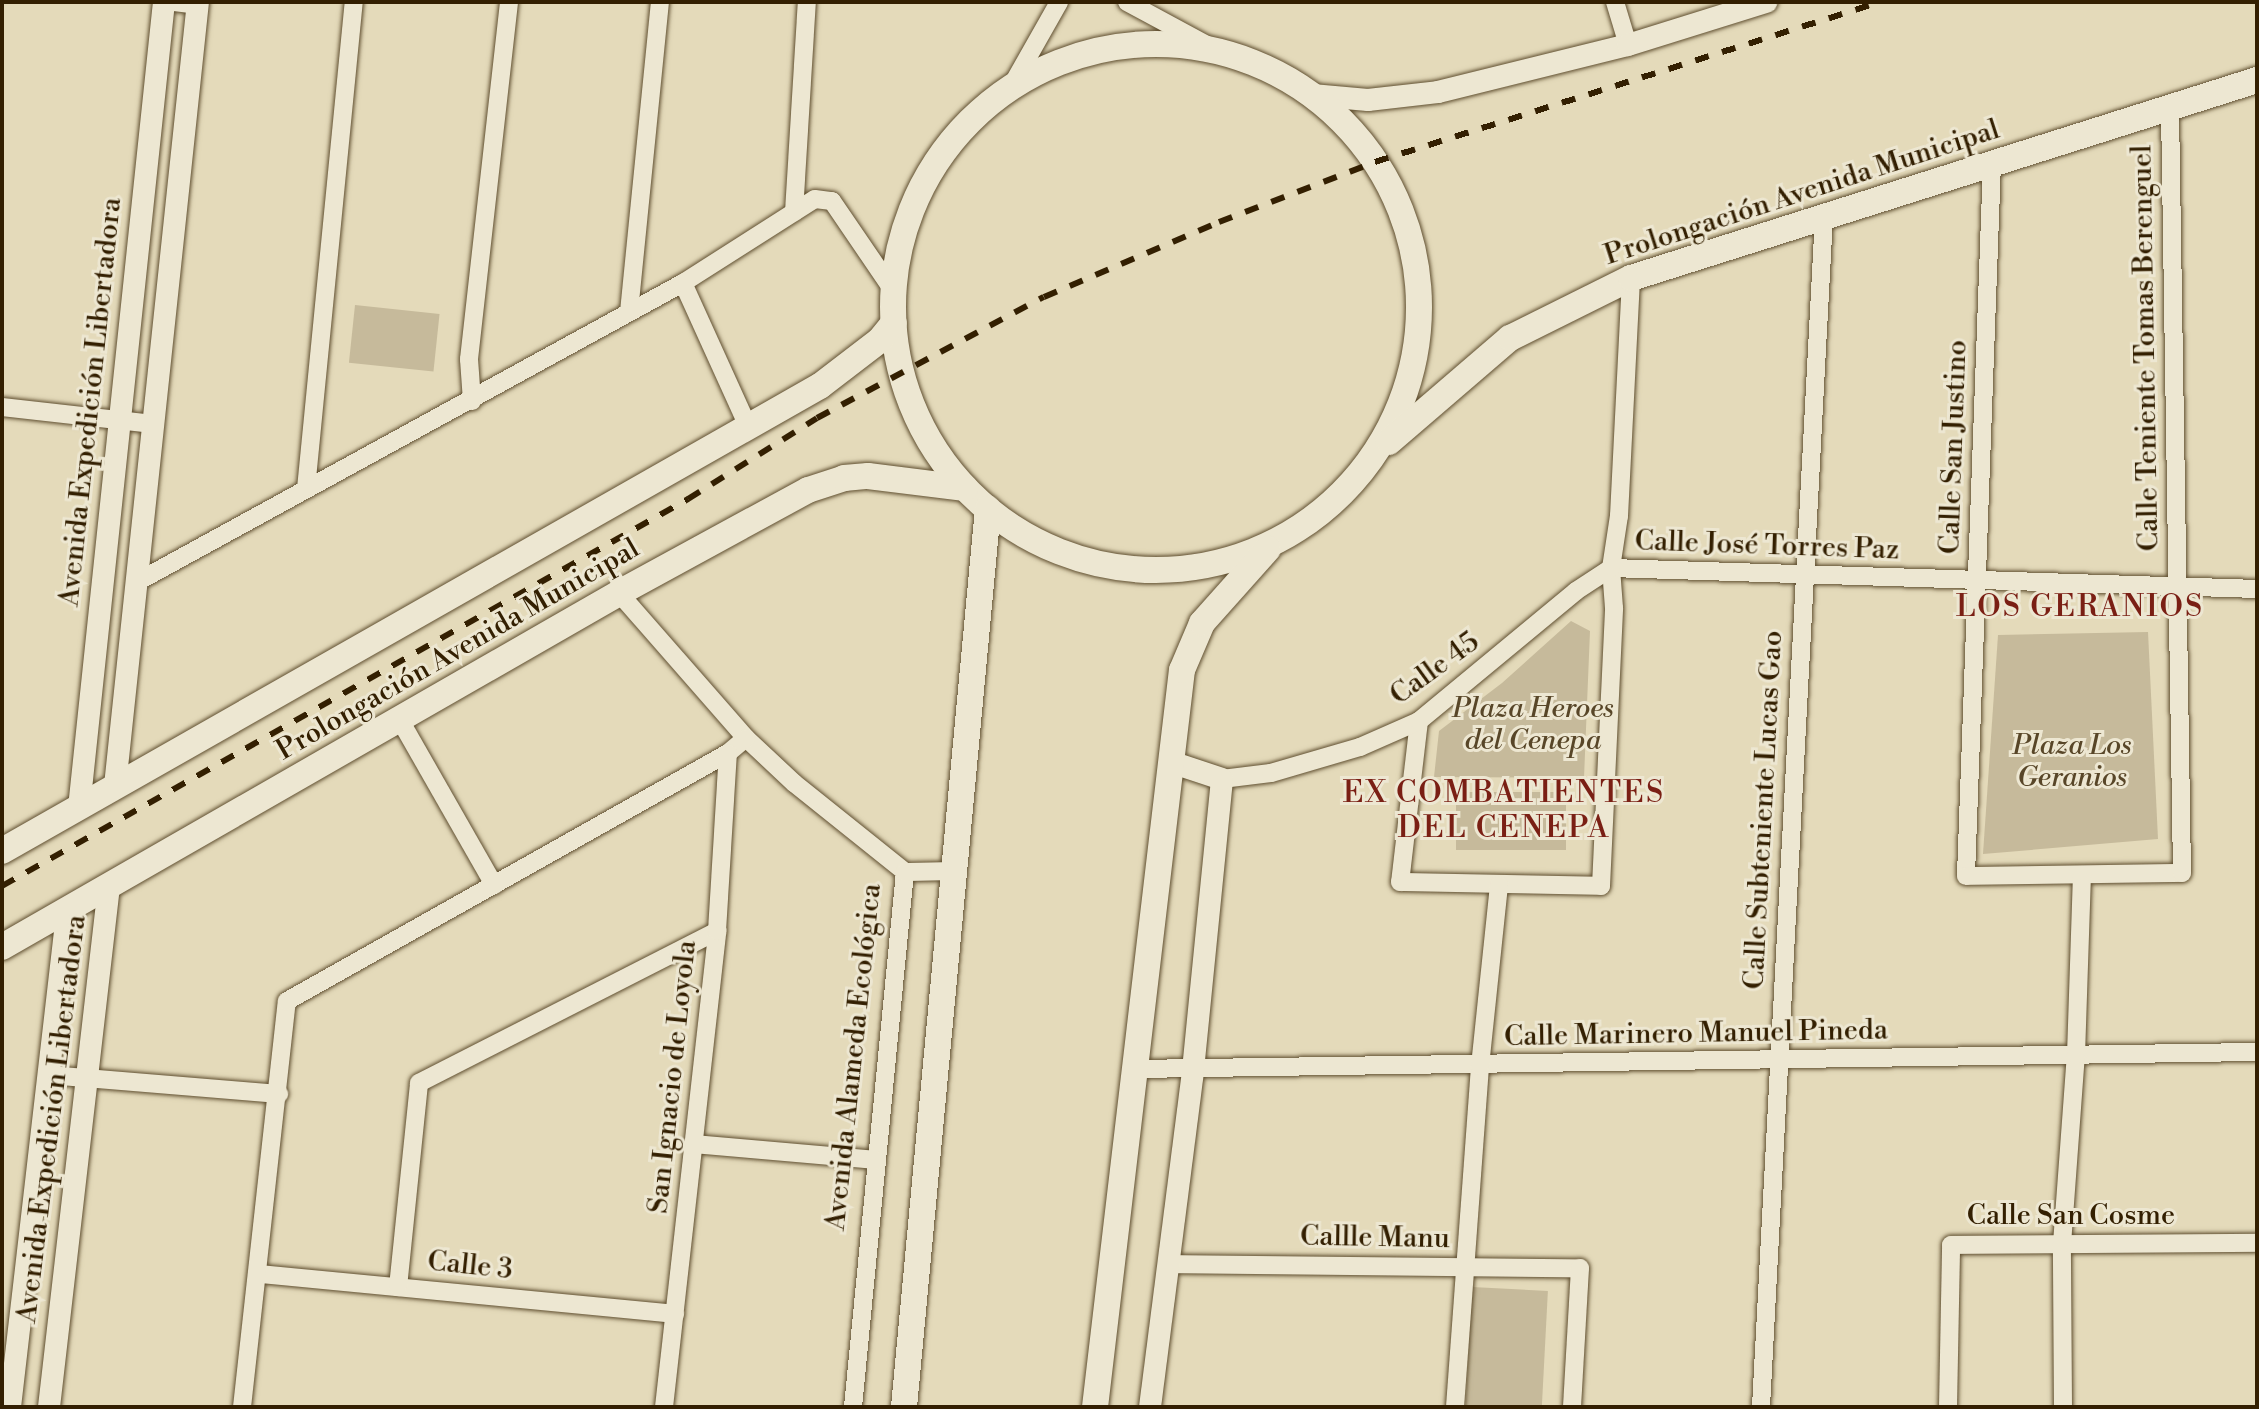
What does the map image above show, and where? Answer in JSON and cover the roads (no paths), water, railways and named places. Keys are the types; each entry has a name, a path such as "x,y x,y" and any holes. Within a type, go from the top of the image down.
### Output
{"main road":[{"name":"Prolongación Avenida Municipal","path":"1366,464 1390,424 1407,382 1418,321 1414,260 1407,231 1383,174 1346,125 1312,95 1273,71 1216,50 1156,43 1095,50 1052,65 1011,87 965,126 929,176 905,232 894,292 894,323 901,371 929,440 965,488 988,509 1039,543 1067,555 1126,569 1187,569 1246,555 1274,542 1325,508 1410,421 1510,338 1631,278 2257,80"},
{"name":"Prolongación Avenida Municipal","path":"2,851 820,386 880,340 894,323"},
{"name":"Prolongación Avenida Municipal","path":"2,947 619,593 826,482 868,476 965,488"},
{"path":"904,1407 988,509"},
{"path":"1095,1407 1182,670 1202,623 1274,542"}],"street":[{"name":"Avenida Expedición Libertadora","path":"79,808 164,2"},
{"path":"115,786 198,4 173,2"},
{"path":"306,489 354,2"},
{"path":"472,401 469,359 509,2"},
{"path":"629,312 660,2"},
{"path":"794,212 807,2"},
{"path":"1011,87 1059,2"},
{"path":"1127,2 1216,50"},
{"path":"1615,2 1628,45"},
{"name":"Prolongación Avenida Municipal","path":"1312,95 1368,100 1417,96 1628,45 1766,2"},
{"name":"Calle Teniente Tomas Berenguel","path":"2082,875 2182,873 2170,110"},
{"name":"Calle San Justino","path":"1992,163 1966,876 2082,875"},
{"path":"137,582 683,283 815,199 832,201 894,292"},
{"name":"Calle Subteniente Lucas Gao","path":"1761,1407 1824,217"},
{"path":"1419,721 1400,882 1601,886 1614,608 1611,568 1619,516 1631,278"},
{"path":"683,283 748,426"},
{"path":"2,407 153,424"},
{"name":"Calle José Torres Paz","path":"1611,568 1805,577 2257,589"},
{"name":"Calle 45","path":"1222,779 1286,769 1360,747 1419,721 1576,591 1611,568"},
{"name":"Avenida Alameda Ecológica","path":"619,593 746,738 794,783 905,872 853,1407"},
{"path":"400,720 494,885"},
{"path":"242,1407 260,1274 287,1001 728,753 746,738"},
{"name":"San Ignacio de Loyola","path":"664,1407 717,931 728,753"},
{"path":"1150,1407 1193,1070 1222,779 1171,762"},
{"path":"905,872 956,871"},
{"path":"2063,1407 2062,1244 2076,1055 2082,875"},
{"path":"1455,1407 1480,1066 1499,885"},
{"name":"Avenida Expedición Libertadora","path":"49,1407 109,886"},
{"name":"Avenida Expedición Libertadora","path":"10,1407 67,911"},
{"path":"398,1287 419,1083 717,931"},
{"name":"Calle Marinero Manuel Pineda","path":"1135,1069 2257,1052"},
{"path":"49,1075 279,1094"},
{"path":"694,1144 876,1160"},
{"name":"Calle San Cosme","path":"1948,1407 1951,1245 2257,1243"},
{"name":"Callle Manu","path":"1169,1264 1580,1268 1572,1407"},
{"name":"Calle 3","path":"260,1274 675,1314"}],"railway":[{"path":"2,886 688,499 817,418 1044,297 1219,222 1375,162 1880,2"}],"district":[{"name":"LOS GERANIOS","path":"2080,607"},
{"name":"EX COMBATIENTES DEL CENEPA","path":"1504,810"}],"park label":[{"name":"Plaza Heroes del Cenepa","path":"1533,725"},
{"name":"Plaza Los Geranios","path":"2072,762"}]}
